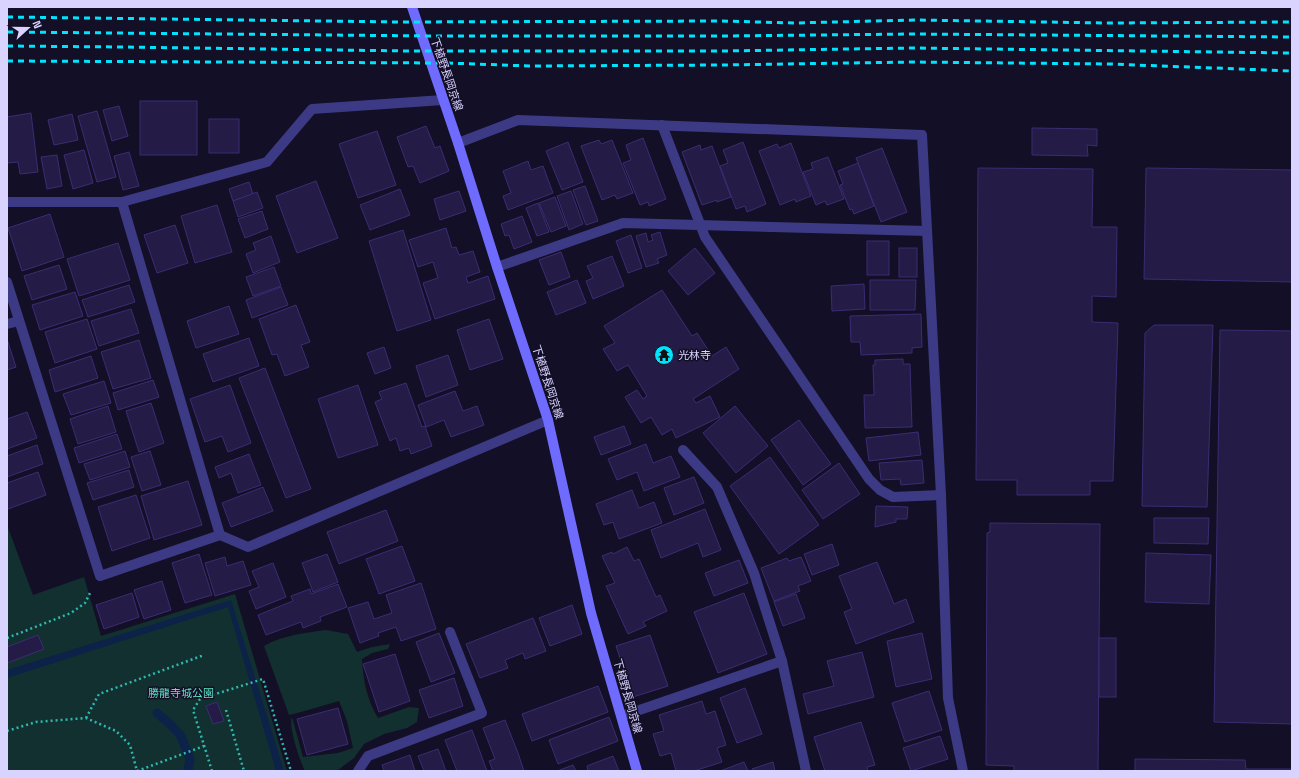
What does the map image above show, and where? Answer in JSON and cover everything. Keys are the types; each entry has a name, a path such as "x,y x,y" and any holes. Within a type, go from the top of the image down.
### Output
{"main road":[{"name":"下植野長岡京線","path":"412,7 548,420 591,613 637,771"}],"street":[{"path":"7,202 122,202 267,162 312,109 443,100"},
{"path":"458,144 518,120 922,135 941,495 948,698 963,771"},
{"path":"662,126 705,237 869,479 880,490 892,497 941,495"},
{"path":"122,202 220,535"},
{"path":"497,267 623,223 928,231"},
{"path":"7,282 100,576 220,535 248,547 548,420"},
{"path":"7,324 19,321"},
{"path":"684,450 717,487 754,573 782,661 806,771"},
{"path":"358,771 368,756 482,714 450,632"},
{"path":"622,716 782,661"}],"path":[{"path":"7,638 71,613 85,603 100,576"},
{"path":"86,718 99,694 204,655"},
{"path":"212,771 193,710 200,699 263,679 291,771"},
{"path":"226,710 244,771"},
{"path":"7,731 36,722 86,718 116,731 130,745 137,771 204,746"}],"green space":[{"name":"勝龍寺城公園","path":"7,525 33,595 84,577 101,636 235,594 287,771 7,771"},
{"path":"326,630 348,634 357,652 372,647 390,644 388,649 372,653 362,659 363,675 368,697 378,718 409,707 419,708 417,722 407,728 384,734 364,744 354,758 338,770 305,771 293,736 291,722 292,717 303,757 338,753 353,748 347,721 339,701 289,715 264,646 286,637"}],"water":[{"path":"231,600 284,771 276,771 228,607 7,678 7,670"}],"building":[{"path":"140,101 197,101 197,155 140,155"},
{"path":"119,106 128,136 112,141 103,110"},
{"path":"97,111 116,177 97,182 78,116"},
{"path":"31,113 38,172 20,174 18,162 7,163 7,117"},
{"path":"72,114 78,140 54,145 48,120"},
{"path":"209,119 239,119 239,153 209,153"},
{"path":"426,126 435,148 440,146 449,171 420,183 413,166 408,167 397,137"},
{"path":"1032,128 1097,129 1097,146 1087,145 1088,156 1032,155"},
{"path":"377,131 396,185 358,198 339,144"},
{"path":"643,138 666,199 649,206 648,202 640,205 623,163 631,160 626,145"},
{"path":"599,140 601,144 612,140 633,193 617,199 615,195 602,200 581,146"},
{"path":"568,142 583,182 562,190 546,151"},
{"path":"743,142 766,204 747,212 745,206 736,209 720,166 728,163 723,150"},
{"path":"791,143 811,196 796,202 795,199 780,205 759,151 777,144 779,148"},
{"path":"700,145 701,150 712,146 731,197 702,205 682,152"},
{"path":"882,148 907,212 881,222 856,158"},
{"path":"84,150 93,183 73,189 64,155"},
{"path":"129,152 139,186 123,190 114,156"},
{"path":"57,155 62,186 47,189 41,157"},
{"path":"828,157 844,199 827,205 825,201 816,205 803,172 813,169 811,163"},
{"path":"528,161 531,170 543,166 553,193 508,210 503,196 511,193 503,171"},
{"path":"858,163 874,206 854,214 852,209 850,210 840,185 843,184 838,171"},
{"path":"978,168 1093,169 1092,227 1117,227 1116,297 1092,296 1092,322 1118,323 1113,481 1090,481 1090,495 1017,495 1017,480 976,480"},
{"path":"1146,168 1292,170 1292,282 1144,279"},
{"path":"316,181 338,238 297,253 276,196"},
{"path":"249,182 253,194 233,201 229,189"},
{"path":"585,186 598,221 586,225 573,190"},
{"path":"400,189 410,215 370,230 360,205"},
{"path":"459,191 466,211 440,220 434,199"},
{"path":"571,191 583,224 569,230 557,196"},
{"path":"257,192 263,208 238,217 233,201"},
{"path":"555,197 566,226 551,232 539,203"},
{"path":"538,203 549,232 537,236 526,208"},
{"path":"217,205 232,252 195,263 181,216"},
{"path":"262,211 268,229 245,238 238,219"},
{"path":"50,214 64,257 22,271 8,228"},
{"path":"522,216 532,242 514,249 509,235 505,236 501,224"},
{"path":"175,225 188,263 157,273 144,235"},
{"path":"446,228 452,248 456,247 459,255 473,251 480,272 466,277 468,283 488,276 495,299 435,319 423,283 438,278 433,262 418,267 409,240"},
{"path":"403,230 431,320 397,331 369,241"},
{"path":"660,232 667,255 657,259 659,263 646,267 636,236 646,233 648,242 653,240 651,235"},
{"path":"631,235 642,268 628,273 616,241"},
{"path":"271,236 280,262 253,273 246,254 256,250 253,243"},
{"path":"867,241 889,241 889,275 867,275"},
{"path":"118,243 130,280 79,296 67,259"},
{"path":"695,248 715,273 688,295 668,271"},
{"path":"899,248 917,248 917,277 899,277"},
{"path":"561,252 570,277 549,285 539,260"},
{"path":"612,256 624,286 593,299 586,281 593,278 587,266"},
{"path":"59,265 67,289 32,300 24,276"},
{"path":"274,267 281,286 253,296 246,277"},
{"path":"577,280 586,303 556,315 547,292"},
{"path":"870,280 916,280 915,310 870,310"},
{"path":"864,284 865,309 832,311 831,286"},
{"path":"129,285 135,302 88,317 82,300"},
{"path":"281,287 288,305 252,318 246,300"},
{"path":"662,290 692,336 697,333 712,356 726,347 739,369 693,399 696,403 710,396 720,417 676,438 672,429 662,435 651,417 641,423 625,397 637,390 643,399 647,396 628,365 617,371 603,349 615,343 604,326"},
{"path":"75,292 83,316 40,330 32,305"},
{"path":"296,305 310,342 301,345 309,367 285,376 277,354 272,355 259,319"},
{"path":"229,306 239,334 196,348 187,321"},
{"path":"131,309 139,333 99,346 91,321"},
{"path":"921,314 922,347 912,348 912,353 861,355 860,342 851,342 850,316"},
{"path":"87,319 97,349 55,363 45,332"},
{"path":"489,319 503,359 470,370 457,330"},
{"path":"1154,325 1213,325 1207,507 1142,506 1145,333"},
{"path":"1220,330 1292,331 1292,724 1214,722"},
{"path":"249,338 259,366 213,382 203,354"},
{"path":"7,339 16,367 7,370"},
{"path":"139,340 151,378 113,389 101,352"},
{"path":"384,347 391,368 375,374 367,353"},
{"path":"448,355 458,385 426,397 416,366"},
{"path":"91,356 98,378 55,392 49,370"},
{"path":"903,359 903,364 910,364 912,427 865,428 864,395 874,395 873,365 875,365 875,360"},
{"path":"265,368 311,489 286,498 239,378"},
{"path":"153,380 159,397 118,410 113,393"},
{"path":"104,381 111,403 71,415 63,394"},
{"path":"406,383 422,427 425,426 432,446 411,454 409,448 400,451 396,438 390,441 375,402 382,399 379,392"},
{"path":"230,385 251,443 228,452 222,436 205,442 190,399"},
{"path":"358,385 378,445 338,458 318,399"},
{"path":"455,391 463,411 477,406 484,425 451,437 444,420 426,427 418,405"},
{"path":"151,403 164,443 139,452 126,411"},
{"path":"108,406 116,432 78,444 70,419"},
{"path":"735,406 768,446 736,473 703,433"},
{"path":"27,412 37,438 7,449 7,419"},
{"path":"799,420 831,464 803,485 771,440"},
{"path":"624,426 631,444 601,455 594,437"},
{"path":"918,432 921,455 869,461 866,438"},
{"path":"117,434 122,449 79,463 74,448"},
{"path":"646,444 653,463 671,456 680,477 644,491 637,472 617,480 608,459"},
{"path":"37,445 43,464 7,477 7,456"},
{"path":"125,451 130,467 90,480 84,464"},
{"path":"150,451 161,485 142,491 131,457"},
{"path":"249,454 261,485 238,493 231,473 219,478 215,467"},
{"path":"770,457 819,525 779,554 730,486"},
{"path":"922,460 924,483 901,485 900,479 881,480 879,463"},
{"path":"839,463 860,494 823,519 802,490"},
{"path":"129,470 134,487 93,500 87,483"},
{"path":"38,472 46,495 8,509 7,483"},
{"path":"694,477 704,503 674,515 664,488"},
{"path":"188,481 202,525 154,540 141,496"},
{"path":"263,487 273,511 231,527 222,503"},
{"path":"632,490 639,508 654,502 662,523 619,539 613,522 604,525 596,504"},
{"path":"136,495 150,538 112,551 98,507"},
{"path":"876,506 908,507 907,519 896,519 896,522 875,527"},
{"path":"705,509 721,550 703,557 698,543 661,558 651,530"},
{"path":"386,510 398,541 339,564 327,532"},
{"path":"1154,518 1209,518 1208,544 1154,543"},
{"path":"990,523 1100,524 1098,771 1014,771 1014,766 986,765 987,533 990,532"},
{"path":"832,544 839,565 812,575 804,554"},
{"path":"402,546 415,581 379,594 366,559"},
{"path":"627,547 634,561 639,559 656,597 660,595 667,611 643,622 646,626 628,634 606,586 615,583 602,556 612,552 613,554"},
{"path":"1146,553 1211,555 1209,604 1145,602"},
{"path":"199,554 212,595 185,603 172,563"},
{"path":"327,554 338,582 313,592 302,563"},
{"path":"225,557 227,566 243,561 251,585 215,596 205,563"},
{"path":"801,557 811,581 798,586 800,591 774,601 761,568 787,558 789,561"},
{"path":"739,560 748,583 714,596 705,573"},
{"path":"877,562 894,604 906,599 914,622 856,644 844,612 852,609 839,576"},
{"path":"273,563 286,597 256,609 249,591 259,587 252,571"},
{"path":"162,581 171,610 144,619 134,590"},
{"path":"421,583 436,629 401,641 396,627 378,633 379,636 360,643 348,608 368,602 374,619 392,613 386,595"},
{"path":"338,584 347,607 320,617 321,621 303,628 301,622 266,635 258,615 293,601 291,596 310,589 311,594"},
{"path":"132,593 139,617 104,629 96,605"},
{"path":"744,593 767,654 718,673 694,612"},
{"path":"796,594 805,618 783,626 774,602"},
{"path":"572,605 582,634 550,646 539,618"},
{"path":"533,618 546,651 525,659 523,653 505,660 508,668 480,678 466,644"},
{"path":"439,633 455,673 431,682 416,642"},
{"path":"922,633 932,679 896,687 887,641"},
{"path":"38,635 44,649 7,663 7,647"},
{"path":"650,635 668,686 633,697 616,646"},
{"path":"1099,638 1116,638 1116,697 1099,697"},
{"path":"862,652 874,697 808,714 803,694 834,686 827,661"},
{"path":"395,654 410,701 379,712 363,664"},
{"path":"454,678 463,706 429,718 419,690"},
{"path":"598,686 608,712 532,741 522,714"},
{"path":"745,688 762,734 737,743 720,698"},
{"path":"929,691 942,730 905,742 892,703"},
{"path":"702,701 706,714 715,711 726,745 717,748 722,762 694,771 676,771 671,753 660,756 653,734 664,731 659,715"},
{"path":"217,702 224,721 213,724 206,706"},
{"path":"338,708 348,744 307,755 297,719"},
{"path":"609,717 618,741 558,764 549,740"},
{"path":"505,720 524,771 493,771 489,761 495,759 483,728"},
{"path":"861,722 875,765 867,767 868,771 825,771 814,737"},
{"path":"472,730 487,771 457,771 445,740"},
{"path":"940,736 948,759 911,771 903,748"},
{"path":"438,749 446,771 424,771 418,756"},
{"path":"410,755 415,771 384,771 382,765"},
{"path":"613,756 619,771 588,771 587,766"},
{"path":"1135,759 1245,760 1246,769 1292,769 1292,771 1135,771"},
{"path":"744,762 748,771 720,771"},
{"path":"773,762 775,771 753,771 752,769"},
{"path":"573,765 576,771 557,771"}],"waterway":[{"path":"157,713 181,736 190,759 188,771"}],"railway":[{"path":"7,17 401,22 722,21 794,23 914,20 1109,23 1292,22"},
{"path":"7,32 437,36 914,34 1292,37"},
{"path":"7,46 410,51 721,51 913,48 1292,53"},
{"path":"7,61 447,63 530,66 913,62 1110,64 1292,71"}],"place":[{"name":"光林寺","path":"664,355"}]}
